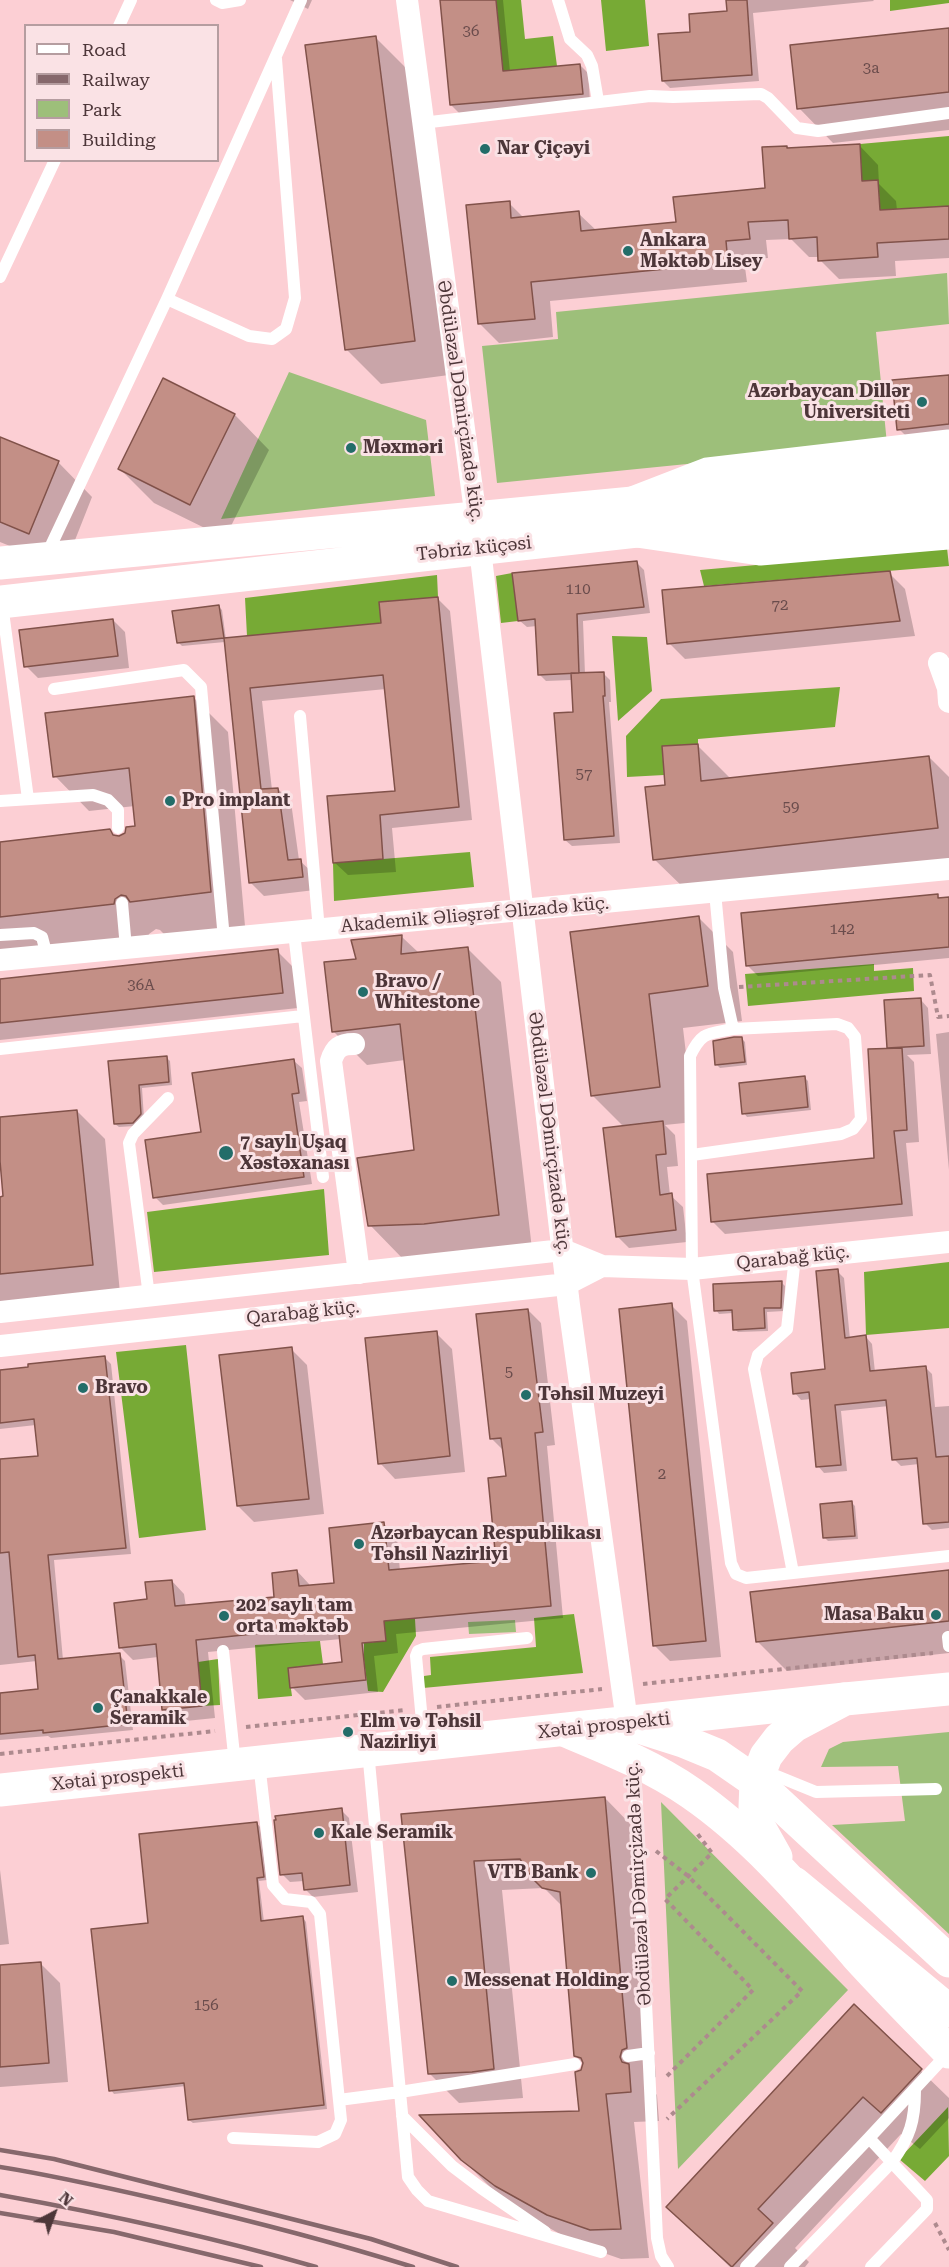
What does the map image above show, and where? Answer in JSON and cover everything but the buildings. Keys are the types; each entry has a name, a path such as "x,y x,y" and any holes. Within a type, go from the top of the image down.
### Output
{"main road":[{"path":"635,517 708,474 949,446"},
{"name":"Təbriz küçəsi","path":"1,602 478,534 635,517 949,475"},
{"name":"Təbriz küçəsi","path":"635,517 949,502"},
{"path":"635,517 760,549 949,533"},
{"name":"Təbriz küçəsi","path":"0,563 45,558 478,534"},
{"name":"Xətai prospekti","path":"0,1790 949,1689"},
{"path":"846,1699 794,1726 766,1756 758,1776 755,1807 758,1825 768,1846 794,1883 859,1957 949,2052"},
{"path":"626,1723 683,1741 758,1776 949,1961"},
{"path":"564,1730 660,1774 691,1793 794,1883 949,2011"}],"street":[{"name":"Əbdüləzəl DƏmirçizadə küç.","path":"407,0 478,534 567,1284 633,1761"},
{"path":"939,663 948,688 949,702"},
{"name":"Akademik Əliəşrəf Əlizadə küç.","path":"0,960 949,869"},
{"path":"354,1044 341,1044 334,1051 331,1061 359,1273"},
{"name":"Qarabağ küç.","path":"0,1312 563,1250 602,1266 692,1269 949,1242"},
{"name":"Qarabağ küç.","path":"0,1347 567,1284 602,1266"}],"lane":[{"path":"120,24 131,0"},
{"path":"216,0 222,3 240,0"},
{"path":"558,0 570,39 587,55 592,66 598,101"},
{"path":"45,558 167,299 276,58 298,1"},
{"path":"167,299 249,336 272,339 286,329 295,298 276,58"},
{"path":"422,123 650,96 761,94 768,98 797,128 818,131 949,113"},
{"path":"0,277 54,162"},
{"path":"1,602 28,799"},
{"path":"54,689 184,670 201,687 224,939"},
{"path":"300,716 319,930"},
{"path":"0,801 93,795 108,800 118,810 118,828"},
{"path":"714,892 724,988 732,1029"},
{"path":"122,903 126,948"},
{"path":"0,935 34,933 42,937 47,956"},
{"path":"294,933 323,1177"},
{"path":"0,1049 303,1016"},
{"path":"692,1155 841,1134 853,1130 861,1119 855,1037 848,1028 837,1024 732,1029 704,1035 690,1056 692,1269 731,1563 736,1574 746,1578 949,1556"},
{"path":"149,1296 129,1143 133,1134 168,1098"},
{"path":"792,1258 794,1266 787,1329 758,1354 754,1369 793,1573"},
{"path":"424,1744 416,1656 418,1652 423,1649 527,1638"},
{"path":"223,1651 231,1729 247,1763 273,1885 285,1899 311,1902 320,1914 341,2120 334,2134 318,2142 233,2138"},
{"path":"368,1750 408,2177 428,2201 601,2253"},
{"name":"Əbdüləzəl DƏmirçizadə küç.","path":"633,1761 639,1838 657,2238 661,2256 668,2267"},
{"path":"758,1776 816,1792 936,1790"},
{"path":"746,2267 949,2052"},
{"path":"628,2056 648,2053"},
{"path":"339,2100 575,2064"},
{"path":"790,2267 892,2162 910,2132 915,2114 915,2090"},
{"path":"402,2116 452,2166 555,2239"},
{"path":"870,2138 927,2200 927,2209 871,2267"}],"path":[{"path":"724,988 930,975 938,1017 949,1017"},
{"path":"0,1754 937,1652"},
{"path":"650,2093 753,1990 665,1899 712,1853 691,1826"},
{"path":"639,1838 688,1876 802,1991 652,2134"},
{"path":"927,2209 949,2250"}],"green space":[{"path":"496,0 521,0 525,39 553,36 557,66 503,71"},
{"path":"601,0 645,0 649,46 606,51"},
{"path":"890,0 949,0 949,3 890,11"},
{"path":"949,136 949,206 880,210 878,180 862,181 860,144"},
{"path":"947,273 949,324 876,332 887,444 497,483 482,346 558,339 556,312"},
{"path":"289,372 426,420 435,496 221,519"},
{"path":"947,548 949,566 704,586 700,570"},
{"path":"512,573 518,621 501,623 496,576"},
{"path":"437,575 438,597 379,602 381,623 247,636 245,598"},
{"path":"612,636 647,637 652,691 618,721"},
{"path":"840,687 835,727 698,739 698,744 662,746 664,775 627,777 626,736 661,699"},
{"path":"470,852 474,887 334,901 333,863"},
{"path":"874,964 874,971 913,968 914,991 748,1006 745,974"},
{"path":"324,1189 329,1255 154,1272 147,1212"},
{"path":"949,1262 949,1328 866,1335 864,1272"},
{"path":"186,1345 206,1530 139,1538 116,1352"},
{"path":"404,1608 405,1619 415,1619 416,1636 383,1692 368,1691 364,1643 385,1641 382,1610"},
{"path":"574,1614 583,1673 423,1688 424,1676 431,1675 430,1657 536,1647 534,1618"},
{"path":"515,1620 516,1632 469,1634 468,1622"},
{"path":"320,1641 323,1664 288,1668 292,1696 258,1699 255,1645"},
{"path":"218,1659 220,1705 202,1706 198,1662"},
{"path":"949,1732 949,1934 832,1825 905,1821 898,1766 821,1767 829,1749 843,1742"},
{"path":"661,1802 848,1990 678,2169"},
{"path":"948,2107 949,2156 925,2181 899,2159"}],"railway":[{"path":"0,2150 54,2159 371,2239 457,2267"},
{"path":"0,2167 43,2174 201,2209 323,2240 413,2267"},
{"path":"0,2195 159,2227 316,2267"},
{"path":"0,2213 114,2232 261,2267"}],"place":[{"name":"Nar Çiçəyi","path":"485,149"},
{"name":"Ankara Məktəb Lisey","path":"628,251"},
{"name":"Azərbaycan Dillər Universiteti","path":"922,402"},
{"name":"Məxməri","path":"351,448"},
{"name":"Pro implant","path":"170,801"},
{"name":"Bravo / Whitestone","path":"363,992"},
{"name":"7 saylı Uşaq Xəstəxanası","path":"226,1153"},
{"name":"Bravo","path":"83,1388"},
{"name":"Təhsil Muzeyi","path":"526,1395"},
{"name":"Azərbaycan Respublikası Təhsil Nazirliyi","path":"359,1544"},
{"name":"Masa Baku","path":"936,1615"},
{"name":"202 saylı tam orta məktəb","path":"224,1616"},
{"name":"Çanakkale Seramik","path":"98,1708"},
{"name":"Elm və Təhsil Nazirliyi","path":"348,1732"},
{"name":"Kale Seramik","path":"319,1833"},
{"name":"VTB Bank","path":"591,1873"},
{"name":"Messenat Holding","path":"452,1981"}]}
